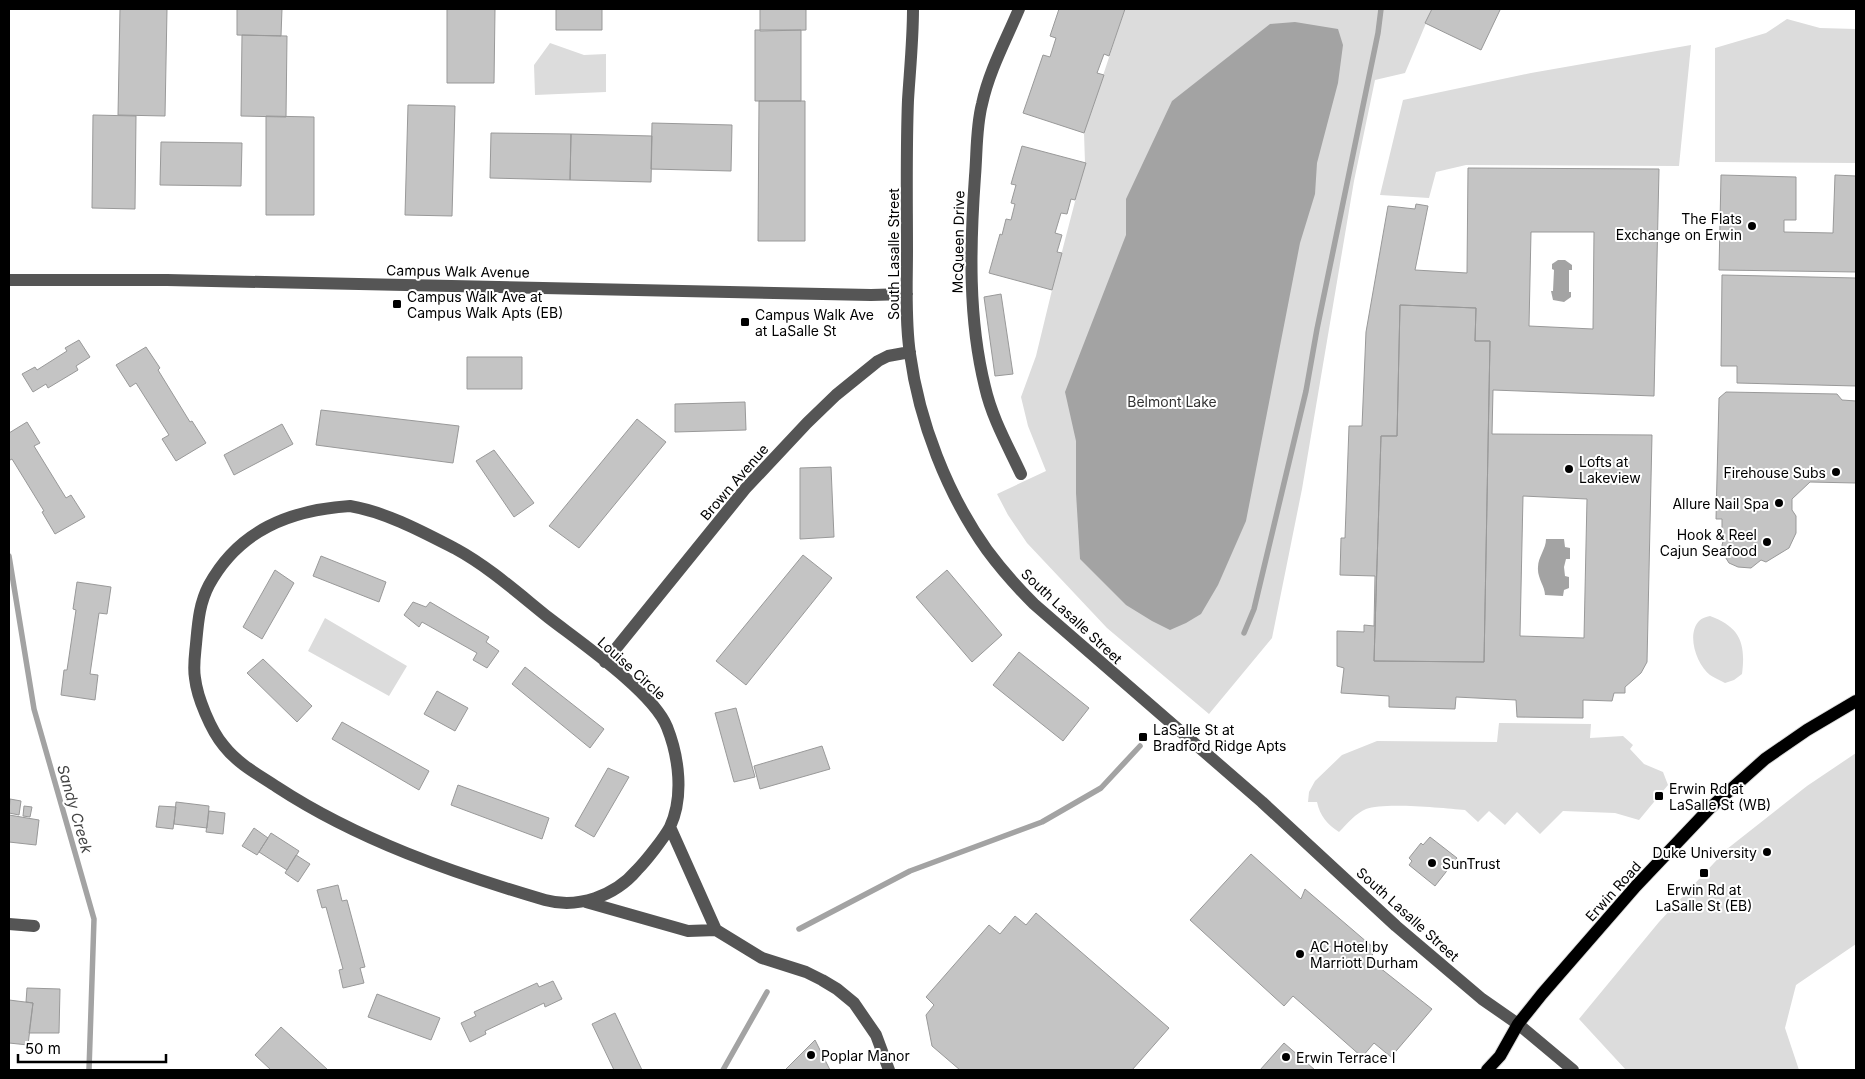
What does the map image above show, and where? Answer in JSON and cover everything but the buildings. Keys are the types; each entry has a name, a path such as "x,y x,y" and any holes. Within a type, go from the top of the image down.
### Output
{"main road":[{"name":"Erwin Road","path":"1487,1070 1500,1056 1518,1024 1636,886 1710,808 1765,759 1807,730 1856,701"}],"street":[{"name":"South Lasalle Street","path":"913,9 908,101 907,294 910,352 916,385 940,464 986,549 1008,577 1034,604 1269,808 1396,926 1482,1000 1518,1024 1573,1070"},
{"name":"McQueen Drive","path":"1019,9 988,80 982,105 974,193 972,300 974,331 985,389 993,412 1021,474"},
{"name":"Campus Walk Avenue","path":"9,280 176,281 871,295 907,294"},
{"name":"Brown Avenue","path":"604,662 745,489 807,423 836,395 878,361 888,356 910,352"},
{"name":"Louise Circle","path":"350,506 367,509 407,525 458,550 490,572 604,662 634,686 657,709 667,726 678,770 677,800 670,827 637,870 622,884 586,902 570,903 551,901 474,878 422,859 328,818 259,776 238,760 223,746 214,731 200,698 195,680 194,665 203,596 223,563 242,544 263,528 281,519 329,507 350,506"},
{"path":"670,827 716,930"},
{"path":"586,902 688,931 716,930 762,958 806,972 838,989 854,1003 876,1035 889,1070"},
{"path":"9,924 34,926"}],"green space":[{"name":"Belmont Lake","path":"1125,9 1432,9 1405,73 1375,80 1354,181 1302,489 1272,638 1209,714 1107,628 1027,543 1008,515 997,494 1046,471 1028,426 1021,397 1036,356 1085,163 1084,133"},
{"path":"1787,19 1820,28 1856,29 1856,163 1715,162 1715,48 1766,33"},
{"path":"550,43 584,55 606,54 606,92 535,95 534,65"},
{"path":"1691,45 1679,166 1466,165 1436,172 1429,198 1380,195 1403,100 1531,73"},
{"path":"1710,616 1728,625 1739,638 1742,645 1742,674 1734,680 1725,683 1705,670 1697,657 1693,642 1695,627 1700,620"},
{"path":"325,618 407,666 389,696 308,651"},
{"path":"1499,723 1591,724 1590,738 1623,736 1633,745 1630,749 1644,764 1663,772 1668,785 1639,820 1615,813 1563,811 1540,834 1517,812 1505,825 1489,811 1478,822 1465,810 1399,806 1366,809 1355,816 1339,832 1325,819 1317,802 1308,802 1309,792 1315,781 1342,755 1377,741 1497,742"},
{"name":"Duke University","path":"1856,753 1856,944 1796,985 1785,1028 1799,1070 1626,1070 1579,1019 1659,922 1727,849 1807,786"}],"shaded area":[{"path":"1295,22 1338,29 1343,45 1338,83 1317,163 1315,194 1300,243 1246,521 1218,585 1201,614 1170,630 1126,605 1080,559 1076,493 1076,441 1065,392 1126,235 1126,199 1172,101 1270,24"},
{"path":"1558,260 1565,260 1572,265 1572,270 1569,270 1569,292 1571,292 1571,297 1564,302 1553,300 1551,291 1553,291 1554,270 1552,269 1552,264"},
{"path":"1546,539 1564,539 1565,547 1570,548 1570,559 1566,559 1564,567 1565,576 1569,577 1569,588 1564,590 1563,596 1545,595 1539,575 1538,563"}],"waterway":[{"path":"1244,633 1254,609 1306,391 1378,33 1381,9"},
{"name":"Sandy Creek","path":"9,556 34,709 94,919 89,1070"},
{"path":"799,929 910,871 1042,822 1101,788 1140,746"},
{"path":"723,1070 767,992"}],"place":[{"name":"The Flats Exchange on Erwin","path":"1752,226"},
{"name":"Campus Walk Ave at Campus Walk Apts (EB)","path":"397,304"},
{"name":"Campus Walk Ave at LaSalle St","path":"745,322"},
{"name":"Lofts at Lakeview","path":"1569,469"},
{"name":"Firehouse Subs","path":"1836,472"},
{"name":"Allure Nail Spa","path":"1779,503"},
{"name":"Hook & Reel Cajun Seafood","path":"1767,542"},
{"name":"LaSalle St at Bradford Ridge Apts","path":"1143,737"},
{"name":"Erwin Rd at LaSalle St (WB)","path":"1659,796"},
{"name":"Duke University","path":"1767,852"},
{"name":"SunTrust","path":"1432,863"},
{"name":"Erwin Rd at LaSalle St (EB)","path":"1704,873"},
{"name":"AC Hotel by Marriott Durham","path":"1300,954"},
{"name":"Poplar Manor","path":"811,1055"},
{"name":"Erwin Terrace I","path":"1286,1057"}]}
